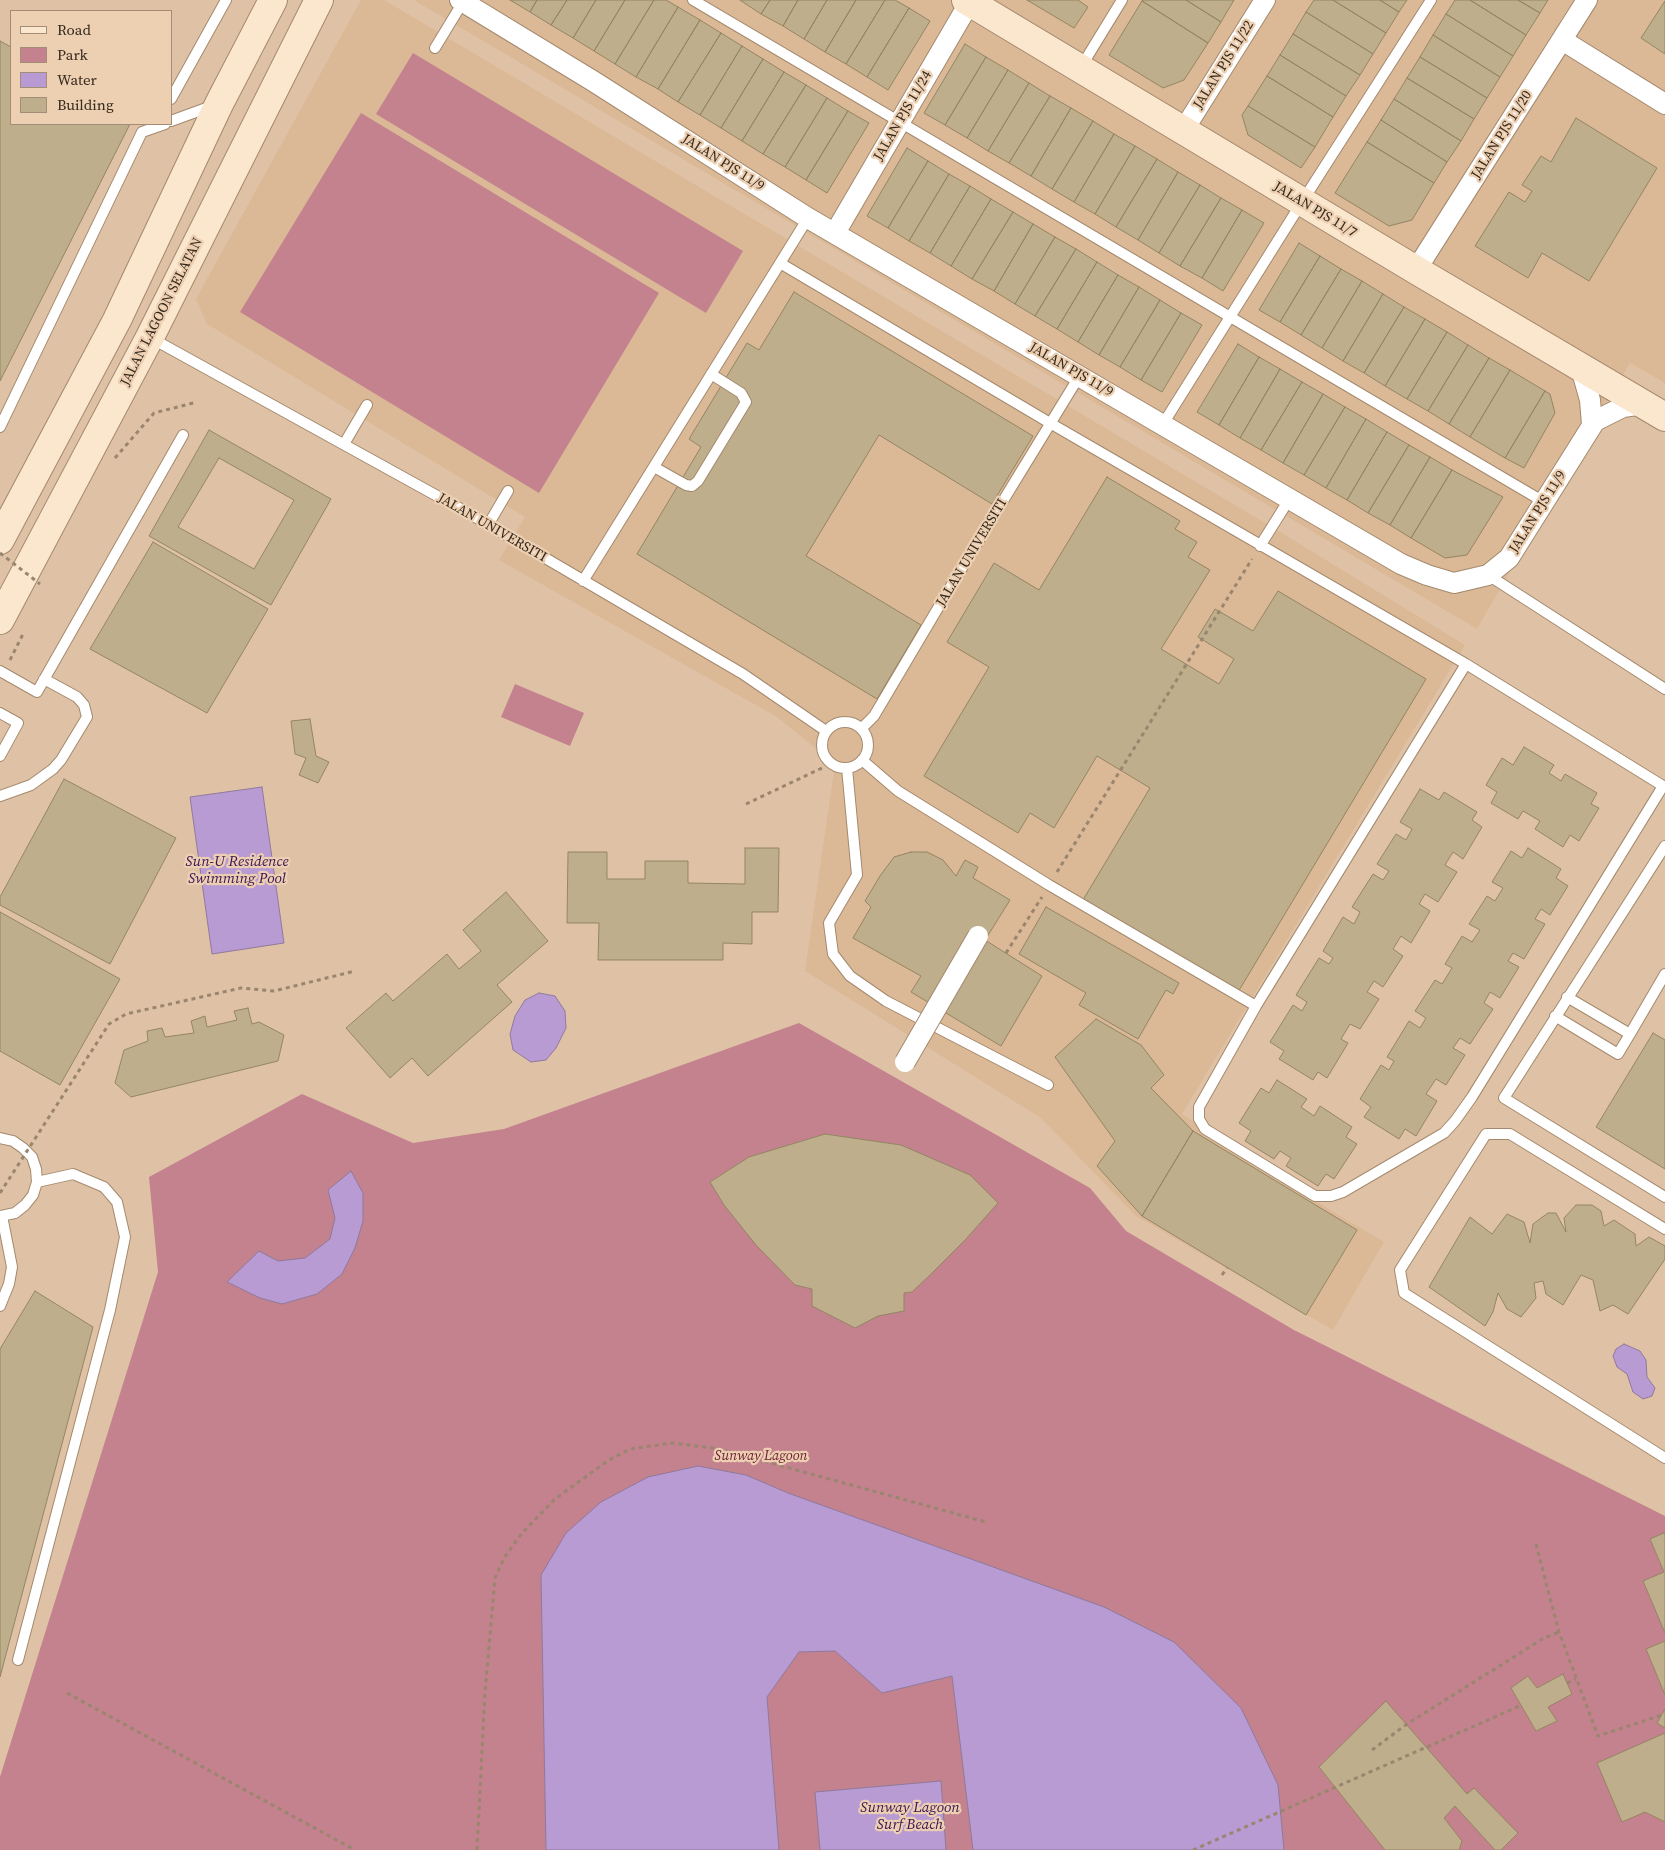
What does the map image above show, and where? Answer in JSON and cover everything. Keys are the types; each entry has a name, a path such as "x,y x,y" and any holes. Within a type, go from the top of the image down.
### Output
{"main road":[{"path":"0,540 117,320 219,104 273,0"},
{"name":"JALAN LAGOON SELATAN","path":"12,625 150,337 319,0"},
{"name":"JALAN PJS 11/7","path":"969,1 1183,131 1654,410"},
{"path":"117,320 150,337"}],"street":[{"name":"JALAN PJS 11/22","path":"1183,131 1265,0"},
{"name":"JALAN PJS 11/20","path":"1416,270 1587,0"},
{"name":"JALAN PJS 11/9","path":"461,1 593,81 808,218 1401,564 1427,575 1454,583 1488,575 1509,558 1595,421 1622,407 1654,410"},
{"name":"JALAN PJS 11/24","path":"834,233 969,1"},
{"path":"1562,40 1665,104"},
{"path":"1581,368 1590,400 1592,425"},
{"path":"905,1062 978,936"}],"lane":[{"path":"172,97 226,0"},
{"path":"693,0 1544,502"},
{"path":"1080,69 1122,0"},
{"path":"1163,424 1431,0"},
{"path":"435,48 461,1"},
{"path":"172,121 219,104"},
{"path":"0,427 142,132 162,125"},
{"path":"583,581 808,218"},
{"path":"780,263 1260,546 1466,664 1663,786 1472,1097 1455,1121 1444,1133 1343,1192 1330,1196 1315,1196 1205,1129 1199,1119 1198,1107 1256,1006 1466,664"},
{"name":"JALAN UNIVERSITI","path":"150,337 488,525 743,674 826,731"},
{"path":"654,466 686,485 692,486 703,474 746,402 741,393 711,374"},
{"name":"JALAN UNIVERSITI","path":"862,728 874,716 1080,375"},
{"path":"344,444 367,405"},
{"path":"2,672 37,692 183,435"},
{"path":"488,525 508,491"},
{"path":"1260,546 1290,498"},
{"path":"1488,575 1665,689"},
{"path":"0,796 31,785 53,769 65,756 87,717 84,705 77,697 44,679"},
{"path":"0,713 18,723 0,756"},
{"path":"842,721 849,721 862,728 868,742 868,749 862,760 854,766 847,768 833,765 823,754 821,747 826,731 835,723 842,721"},
{"path":"862,760 898,791 1032,875 1256,1006"},
{"path":"847,768 857,875 829,924 833,954 850,976 886,1001 1048,1085"},
{"path":"1665,846 1504,1098 1665,1196"},
{"path":"1555,1016 1618,1054 1665,974"},
{"path":"1567,997 1630,1034"},
{"path":"1665,1229 1510,1134 1486,1134 1400,1270 1404,1293 1665,1458"},
{"path":"0,1138 13,1141 32,1157 36,1169 37,1182 33,1195 25,1205 15,1213 1,1216 12,1267 9,1284 0,1306"},
{"path":"18,1660 107,1319 125,1237 117,1202 104,1187 73,1174 37,1182"}],"path":[{"path":"114,460 154,413 197,402"},
{"path":"0,553 40,584"},
{"path":"1085,828 1242,574"},
{"path":"2,672 12,625"},
{"path":"746,804 822,768"},
{"path":"0,1193 109,1024 126,1014 241,988 274,991 355,971"},
{"path":"1222,1275 1227,1268"},
{"path":"478,1850 485,1692 495,1578 504,1558 522,1533 555,1499 609,1460 630,1449 672,1443 720,1449 986,1522"},
{"path":"1536,1544 1559,1632 1598,1736 1662,1716"},
{"path":"1372,1750 1407,1724 1544,1638 1559,1632"},
{"path":"1567,1683 1576,1679"},
{"path":"67,1693 355,1850"},
{"path":"1193,1850 1522,1705"}],"shaded area":[{"path":"361,0 384,0 1272,527 1465,645 1182,1114 1335,1213 1384,1242 1333,1330 1136,1216 1041,1118 805,971 835,764 777,717 499,560 525,517 207,324 196,299"},
{"path":"414,0 1665,0 1665,383 1630,363 1477,629"}],"green space":[{"path":"413,53 743,251 706,313 376,114"},
{"path":"361,113 659,293 539,493 240,312"},
{"path":"515,684 584,713 570,746 501,717"},
{"name":"Sunway Lagoon","path":"799,1023 1090,1188 1126,1231 1294,1330 1665,1516 1665,1850 0,1850 0,1777 158,1272 149,1177 302,1094 413,1143 504,1129"}],"water":[{"name":"Sun-U Residence Swimming Pool","path":"262,787 284,943 212,954 190,797"},
{"path":"539,993 555,996 565,1011 566,1028 556,1048 546,1060 531,1062 513,1050 510,1034 515,1016 525,1000"},
{"path":"351,1171 363,1193 363,1221 355,1248 342,1274 317,1294 282,1304 260,1298 227,1282 259,1251 278,1261 305,1258 330,1239 335,1218 328,1190"},
{"path":"1624,1344 1640,1351 1646,1360 1647,1377 1655,1388 1652,1396 1643,1399 1633,1392 1627,1374 1617,1367 1613,1356 1616,1349"},
{"path":"698,1466 746,1475 788,1493 1104,1607 1174,1642 1241,1708 1278,1785 1284,1850 973,1850 952,1676 882,1693 835,1651 799,1652 767,1697 779,1850 546,1850 541,1575 566,1533 601,1502 648,1477"},
{"name":"Sunway Lagoon Surf Beach","path":"941,1781 946,1850 820,1850 815,1792"}],"building":[{"path":"510,0 537,0 530,12"},
{"path":"537,0 567,0 551,25 530,12"},
{"path":"567,0 596,0 573,38 551,25"},
{"path":"596,0 625,0 594,51 573,38"},
{"path":"625,0 654,0 615,64 594,51"},
{"path":"654,0 666,0 678,7 636,77 615,64"},
{"path":"740,0 770,0 761,14"},
{"path":"770,0 798,0 783,26 761,14"},
{"path":"798,0 827,0 804,39 783,26"},
{"path":"827,0 856,0 825,52 804,39"},
{"path":"856,0 885,0 846,64 825,52"},
{"path":"885,0 895,0 909,8 867,77 846,64"},
{"path":"1027,0 1078,0 1088,7 1074,28"},
{"path":"1143,0 1186,0 1221,22 1208,43"},
{"path":"1186,0 1234,0 1221,22"},
{"path":"1314,0 1333,0 1386,33 1373,54 1306,12"},
{"path":"1333,0 1380,0 1399,12 1386,33"},
{"path":"1380,0 1407,0 1399,12"},
{"path":"1455,0 1470,0 1526,35 1513,56 1446,14"},
{"path":"1470,0 1518,0 1540,13 1526,35"},
{"path":"1518,0 1548,0 1540,13"},
{"path":"1142,1 1208,43 1184,80 1163,88 1109,55"},
{"path":"1665,1 1665,54 1641,38"},
{"path":"678,7 700,20 658,89 636,77"},
{"path":"909,8 930,21 888,90 867,77"},
{"path":"1306,12 1373,54 1360,75 1293,34"},
{"path":"1446,14 1513,56 1500,77 1433,35"},
{"path":"700,20 721,33 678,102 658,89"},
{"path":"721,33 742,46 700,115 678,102"},
{"path":"1293,34 1360,75 1346,96 1280,55"},
{"path":"1433,35 1500,77 1487,98 1420,57"},
{"path":"0,41 10,46 10,125 129,125 0,381"},
{"path":"965,44 986,57 945,125 924,113"},
{"path":"742,46 763,59 721,128 700,115"},
{"path":"1280,55 1346,96 1333,117 1267,76"},
{"path":"986,57 1008,70 967,138 945,125"},
{"path":"1420,57 1487,98 1474,119 1407,78"},
{"path":"763,59 784,72 742,141 721,128"},
{"path":"1008,70 1029,83 988,151 967,138"},
{"path":"784,72 806,85 763,154 742,141"},
{"path":"1267,76 1333,117 1315,147 1248,106"},
{"path":"1407,78 1474,119 1461,141 1394,99"},
{"path":"1029,83 1050,96 1009,163 988,151"},
{"path":"806,85 827,98 785,167 763,154"},
{"path":"1050,96 1071,108 1031,176 1009,163"},
{"path":"827,98 848,111 806,180 785,167"},
{"path":"1394,99 1461,141 1447,162 1381,120"},
{"path":"1248,106 1315,147 1301,168 1248,135 1242,115"},
{"path":"1071,108 1093,121 1052,189 1031,176"},
{"path":"848,111 869,123 827,193 806,180"},
{"path":"1576,118 1657,168 1589,281 1542,253 1528,278 1475,246 1509,192 1525,202 1532,191 1522,185 1541,156 1551,162"},
{"path":"1381,120 1447,162 1434,183 1367,142"},
{"path":"1093,121 1114,134 1074,202 1052,189"},
{"path":"1114,134 1135,146 1095,214 1074,202"},
{"path":"1367,142 1434,183 1412,220 1389,226 1335,193"},
{"path":"1135,146 1157,159 1116,227 1095,214"},
{"path":"907,148 928,161 888,228 867,216"},
{"path":"1157,159 1178,172 1138,240 1116,227"},
{"path":"928,161 949,174 909,241 888,228"},
{"path":"1178,172 1200,185 1159,253 1138,240"},
{"path":"949,174 970,186 930,253 909,241"},
{"path":"1200,185 1221,198 1180,266 1159,253"},
{"path":"970,186 991,199 951,266 930,253"},
{"path":"1221,198 1242,210 1202,278 1180,266"},
{"path":"991,199 1013,212 972,279 951,266"},
{"path":"1242,210 1264,223 1223,291 1202,278"},
{"path":"1013,212 1033,224 994,291 972,279"},
{"path":"1033,224 1055,237 1015,304 994,291"},
{"path":"1055,237 1076,249 1035,316 1015,304"},
{"path":"1299,243 1320,256 1280,322 1259,310"},
{"path":"1076,249 1097,262 1057,329 1035,316"},
{"path":"1320,256 1341,269 1301,335 1280,322"},
{"path":"1097,262 1118,275 1078,342 1057,329"},
{"path":"1341,269 1362,281 1322,348 1301,335"},
{"path":"1118,275 1139,287 1099,355 1078,342"},
{"path":"1362,281 1383,294 1343,361 1322,348"},
{"path":"1139,287 1160,300 1120,367 1099,355"},
{"path":"794,292 1033,436 992,504 879,435 806,556 921,625 877,699 637,554 701,447 689,439 747,343 759,350"},
{"path":"1383,294 1404,307 1364,373 1343,361"},
{"path":"1160,300 1181,313 1141,380 1120,367"},
{"path":"1404,307 1425,319 1385,386 1364,373"},
{"path":"1181,313 1202,325 1162,392 1141,380"},
{"path":"1425,319 1447,332 1407,399 1385,386"},
{"path":"1447,332 1468,345 1428,411 1407,399"},
{"path":"1238,344 1259,357 1219,425 1197,412"},
{"path":"1468,345 1489,358 1449,424 1428,411"},
{"path":"1259,357 1280,369 1240,438 1219,425"},
{"path":"1489,358 1510,370 1470,437 1449,424"},
{"path":"1280,369 1302,382 1261,450 1240,438"},
{"path":"1510,370 1545,391 1505,458 1470,437"},
{"path":"1302,382 1323,394 1283,463 1261,450"},
{"path":"1545,391 1550,394 1555,413 1524,468 1505,458"},
{"path":"1323,394 1345,407 1304,475 1283,463"},
{"path":"1345,407 1366,419 1326,488 1304,475"},
{"path":"1366,419 1387,432 1347,500 1326,488"},
{"path":"209,430 331,499 271,605 149,536"},
{"path":"1387,432 1409,445 1368,513 1347,500"},
{"path":"1409,445 1430,457 1390,525 1368,513"},
{"path":"1430,457 1452,470 1411,538 1390,525"},
{"path":"219,458 294,500 254,569 178,527"},
{"path":"1452,470 1503,497 1467,555 1445,558 1411,538"},
{"path":"1107,477 1180,521 1175,529 1197,542 1188,557 1210,570 1161,649 1219,684 1234,659 1198,637 1215,609 1253,631 1278,591 1426,679 1238,992 1083,900 1150,788 1097,756 1054,828 1030,813 1018,833 924,776 989,667 947,642 994,563 1039,590"},
{"path":"153,542 268,609 207,713 90,649"},
{"path":"310,719 316,756 329,762 318,783 299,775 306,758 295,754 291,721"},
{"path":"1524,747 1554,765 1549,773 1561,781 1565,774 1597,793 1591,804 1599,808 1579,841 1570,835 1563,847 1535,829 1540,821 1523,811 1518,819 1491,803 1497,792 1486,785 1502,758 1513,765"},
{"path":"64,779 176,838 110,964 0,905 0,897"},
{"path":"1420,789 1439,800 1444,792 1477,812 1472,820 1482,827 1463,859 1453,852 1445,865 1457,872 1438,902 1425,894 1419,904 1430,911 1411,943 1401,936 1393,949 1403,956 1383,987 1374,981 1367,992 1379,999 1360,1029 1350,1024 1341,1039 1348,1043 1327,1078 1318,1072 1313,1080 1279,1059 1284,1051 1270,1042 1293,1005 1302,1011 1307,1002 1296,995 1319,958 1329,964 1333,958 1323,951 1343,917 1354,924 1360,912 1352,907 1373,874 1383,880 1389,871 1377,864 1396,834 1406,840 1412,829 1400,822"},
{"path":"745,848 779,848 778,912 752,912 752,944 723,943 723,960 598,960 599,923 567,923 568,852 607,852 607,879 645,879 645,861 688,861 688,883 745,884"},
{"path":"1528,848 1561,869 1556,878 1568,886 1550,915 1541,909 1535,919 1545,924 1524,959 1513,953 1508,961 1519,967 1500,998 1490,992 1484,1003 1493,1009 1470,1044 1460,1038 1453,1048 1465,1055 1446,1085 1436,1079 1426,1094 1437,1101 1416,1136 1405,1129 1399,1139 1364,1117 1371,1107 1360,1099 1381,1065 1389,1070 1394,1061 1387,1057 1409,1021 1420,1028 1426,1018 1415,1011 1435,980 1442,984 1452,968 1445,964 1462,936 1472,942 1480,930 1469,924 1487,896 1495,901 1503,888 1492,882 1511,851 1522,858"},
{"path":"911,852 927,852 943,860 956,876 965,860 978,867 973,878 1010,900 985,940 1042,976 1001,1046 911,992 921,976 853,938 871,907 865,901 880,876 894,857"},
{"path":"506,892 548,941 497,985 512,1002 428,1076 412,1058 390,1078 346,1028 386,993 393,1001 447,954 459,969 481,951 463,930"},
{"path":"1046,907 1179,983 1173,994 1166,990 1138,1039 1079,1005 1086,993 1019,954"},
{"path":"0,912 120,979 60,1085 0,1051"},
{"path":"248,1008 252,1024 259,1022 284,1035 278,1061 131,1097 115,1083 124,1050 148,1041 147,1031 162,1028 165,1037 194,1033 191,1021 205,1016 207,1027 237,1020 234,1011"},
{"path":"1096,1019 1141,1045 1164,1075 1151,1088 1193,1131 1142,1216 1097,1166 1115,1141 1055,1057"},
{"path":"1653,1033 1665,1040 1665,1169 1596,1127"},
{"path":"1277,1080 1307,1099 1301,1107 1314,1116 1320,1106 1352,1127 1346,1137 1357,1144 1334,1179 1326,1174 1318,1186 1286,1166 1291,1158 1280,1151 1274,1159 1245,1141 1251,1131 1239,1123 1261,1088 1269,1093"},
{"path":"1193,1131 1357,1230 1306,1315 1142,1216"},
{"path":"825,1134 901,1145 970,1175 998,1203 930,1275 912,1292 904,1293 904,1311 878,1316 855,1328 812,1306 812,1289 795,1285 756,1245 724,1205 710,1182 749,1157"},
{"path":"1576,1205 1592,1205 1601,1211 1604,1226 1614,1220 1635,1234 1636,1246 1649,1237 1665,1246 1665,1259 1628,1314 1613,1305 1600,1311 1593,1280 1581,1275 1563,1305 1546,1294 1543,1281 1534,1283 1536,1298 1521,1317 1507,1309 1498,1293 1493,1312 1485,1326 1429,1287 1470,1217 1492,1234 1507,1214 1524,1222 1530,1243 1533,1224 1548,1213 1556,1213 1566,1232 1564,1218"},
{"path":"35,1291 93,1327 0,1677 0,1349"},
{"path":"1664,1533 1665,1633 1643,1581 1664,1572 1650,1539"},
{"path":"1665,1641 1665,1695 1646,1649"},
{"path":"1563,1674 1572,1694 1548,1707 1557,1721 1536,1731 1511,1688 1528,1676 1537,1688"},
{"path":"1386,1701 1467,1794 1474,1788 1518,1833 1501,1850 1495,1850 1455,1806 1444,1818 1462,1841 1459,1850 1385,1850 1319,1767"},
{"path":"1665,1709 1665,1728 1657,1723"},
{"path":"1665,1733 1665,1822 1645,1812 1622,1822 1597,1763"}]}
